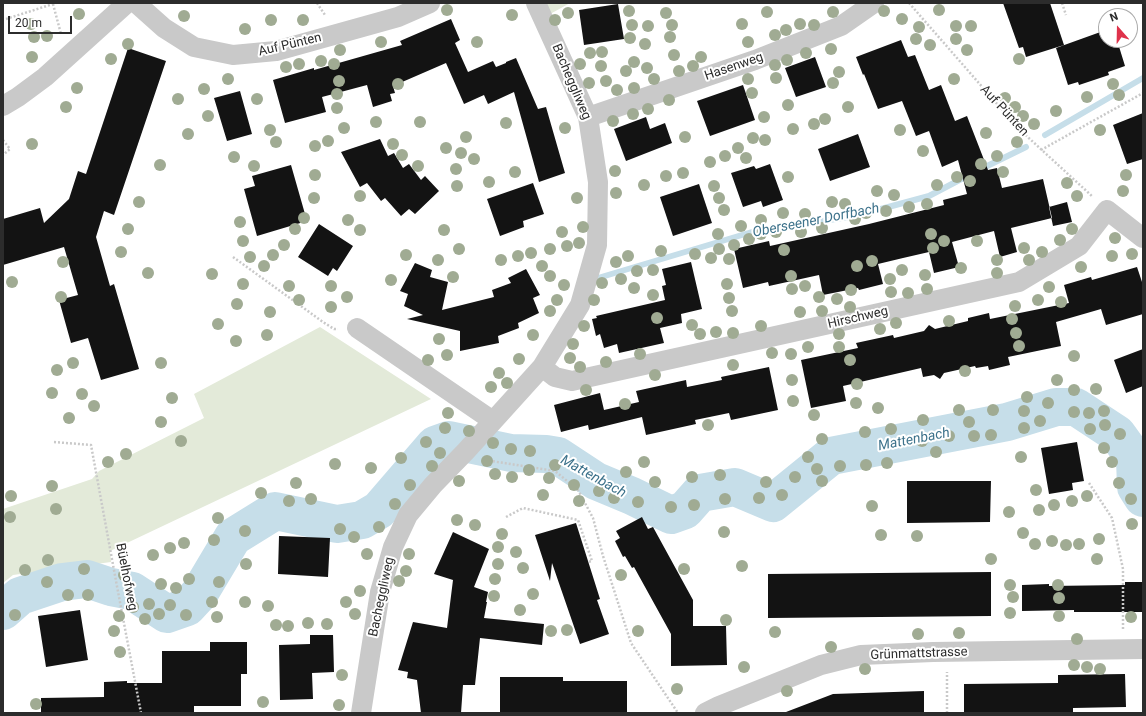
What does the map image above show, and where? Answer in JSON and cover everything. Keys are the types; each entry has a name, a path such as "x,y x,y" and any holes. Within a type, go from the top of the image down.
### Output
{"street":[{"path":"3,106 45,77 126,3"},
{"name":"Auf Pünten","path":"136,3 164,28 194,47 233,56 276,51 398,17 430,3"},
{"name":"Bacheggliweg","path":"360,713 380,592 393,547 408,515 433,485 468,449 542,367 580,305 597,245 598,182 588,117 536,3"},
{"name":"Hasenweg","path":"588,117 754,60 841,26 874,3"},
{"path":"1107,210 1143,238"},
{"name":"Hirschweg","path":"542,367 555,377 572,381 1019,282 1079,246 1107,210"},
{"path":"357,328 493,421"},
{"name":"Grünmattstrasse","path":"705,713 732,700 821,665 860,656 947,652 1143,649"}],"path":[{"path":"6,20 54,3 62,36"},
{"name":"Auf Pünten","path":"909,3 1018,130 1107,210"},
{"path":"1062,3 1066,15"},
{"path":"1042,150 1143,93"},
{"path":"3,140 10,148 3,155"},
{"path":"234,257 334,329 357,328"},
{"name":"Büelhofweg","path":"54,442 91,445 141,713"},
{"path":"468,449 555,471 578,490 593,518 603,556 631,643 678,713"},
{"path":"1089,482 1112,518 1123,569 1123,649"},
{"path":"506,517 523,508 578,520 592,561 588,562"},
{"path":"947,652 947,713"}],"green space":[{"path":"536,3 570,3 543,18"},
{"path":"320,327 431,399 110,551 111,562 13,575 3,583 3,509 92,479 99,471 204,418 194,394"}],"building":[{"path":"1003,3 1050,3 1064,45 1026,57 1023,47 1019,48"},
{"path":"618,4 624,39 584,45 579,10"},
{"path":"451,19 460,40 455,43 468,72 493,61 496,67 516,58 538,109 546,107 565,173 539,182 514,92 488,104 484,95 464,104 446,63 393,86 395,93 390,94 392,101 373,107 367,85 322,97 326,112 285,123 273,80 402,45 400,41"},
{"path":"1098,33 1098,48 1119,48 1125,66 1108,72 1109,75 1079,85 1078,82 1068,85 1056,48"},
{"path":"901,40 908,57 915,55 929,90 941,85 955,121 967,116 988,170 997,168 1002,188 1043,179 1052,218 1011,228 1017,252 1000,257 994,231 952,242 959,267 934,273 929,252 878,264 883,284 859,290 858,288 823,295 819,275 769,286 768,282 743,288 734,249 769,241 770,246 869,224 944,205 943,200 967,194 958,160 942,167 929,131 916,136 902,101 878,109 864,74 863,75 856,57"},
{"path":"128,48 166,61 114,215 104,211 96,237 110,286 114,284 139,369 101,380 88,338 71,343 59,300 78,295 64,247 3,265 3,219 40,208 44,223 69,199 78,171 86,174"},
{"path":"815,57 826,87 796,97 785,68"},
{"path":"743,85 755,120 710,136 697,101"},
{"path":"240,91 252,134 227,141 214,98"},
{"path":"1143,113 1143,159 1127,164 1113,125"},
{"path":"646,117 650,129 665,123 672,143 626,161 614,129"},
{"path":"858,134 870,167 830,181 818,149"},
{"path":"380,139 388,156 394,153 403,168 409,164 421,180 425,176 439,191 415,214 409,209 401,216 385,198 381,201 367,183 360,187 341,152"},
{"path":"770,164 783,200 763,207 761,201 743,207 731,173 754,166 756,169"},
{"path":"291,165 307,221 257,236 244,189 255,186 252,176"},
{"path":"533,183 544,214 523,221 524,227 500,236 487,199"},
{"path":"699,184 712,223 673,236 660,197"},
{"path":"1067,202 1072,222 1053,226 1049,207"},
{"path":"319,224 353,246 337,271 333,268 328,276 298,257"},
{"path":"691,262 702,309 681,314 682,323 660,328 664,343 619,353 617,344 604,348 600,334 596,336 592,319 597,318 596,316 665,300 662,286 666,285 662,269"},
{"path":"415,263 432,270 430,277 448,282 442,310 494,297 492,290 511,283 508,278 526,269 540,295 533,298 539,313 518,323 519,328 498,336 499,343 460,351 460,331 407,319 423,315 404,306 408,294 400,291"},
{"path":"1137,267 1143,285 1143,314 1106,325 1101,309 1056,322 1061,346 1008,357 1010,365 989,370 988,366 976,368 975,366 944,373 940,379 934,375 923,377 921,368 843,386 846,401 811,408 801,360 858,348 856,343 893,335 894,338 924,331 929,325 935,329 968,321 968,318 989,313 990,319 1069,303 1064,285 1091,277 1092,280"},
{"path":"1143,349 1143,386 1126,393 1114,360"},
{"path":"769,367 778,410 731,420 729,413 695,420 696,424 646,435 642,417 589,430 588,425 561,432 554,405 600,393 604,410 639,402 636,391 686,380 687,387 722,380 721,377"},
{"path":"1077,442 1084,481 1072,483 1073,490 1049,494 1041,448"},
{"path":"907,481 991,481 990,522 907,523"},
{"path":"642,517 648,529 653,527 693,600 693,626 726,626 727,665 671,666 671,634 634,567 632,568 625,556 623,557 615,541 620,538 616,531"},
{"path":"576,523 600,599 597,600 609,634 580,644 552,563 550,581 535,535"},
{"path":"453,532 489,549 474,587 488,592 484,618 544,624 542,645 480,638 475,685 463,685 461,713 421,713 417,680 407,678 408,672 398,670 413,622 447,628 453,580 434,574"},
{"path":"279,536 330,538 328,577 278,574"},
{"path":"991,572 991,616 768,618 768,574"},
{"path":"1125,582 1143,582 1143,612 1074,612 1074,610 1022,611 1022,585 1125,585"},
{"path":"80,610 88,660 46,667 38,616"},
{"path":"310,635 333,635 334,672 312,673 313,699 280,700 279,645 310,644"},
{"path":"210,642 247,642 247,674 241,674 241,706 194,706 194,713 41,713 41,698 104,697 104,682 127,681 127,683 162,683 162,651 210,651"},
{"path":"1125,674 1126,707 1073,708 1073,713 964,713 964,684 1058,683 1058,675"},
{"path":"500,677 563,677 563,681 627,681 627,713 500,713"},
{"path":"924,691 924,713 786,713 833,694"}],"waterway":[{"name":"Oberseener Dorfbach","path":"1045,135 1143,78"},
{"name":"Oberseener Dorfbach","path":"979,170 1026,147"},
{"name":"Oberseener Dorfbach","path":"598,278 752,232 855,216 929,196 969,175"},
{"name":"Mattenbach","path":"3,611 20,596 62,582 87,579 111,587 132,591 167,614 187,607 199,594 233,537 275,511 337,524 362,520 379,510 435,445 449,440 511,453 546,454 558,456 596,481 632,496 671,515 685,510 700,493 735,487 773,503 831,456 1007,422 1056,407 1076,407 1117,434 1135,459 1136,487 1143,498"}]}
